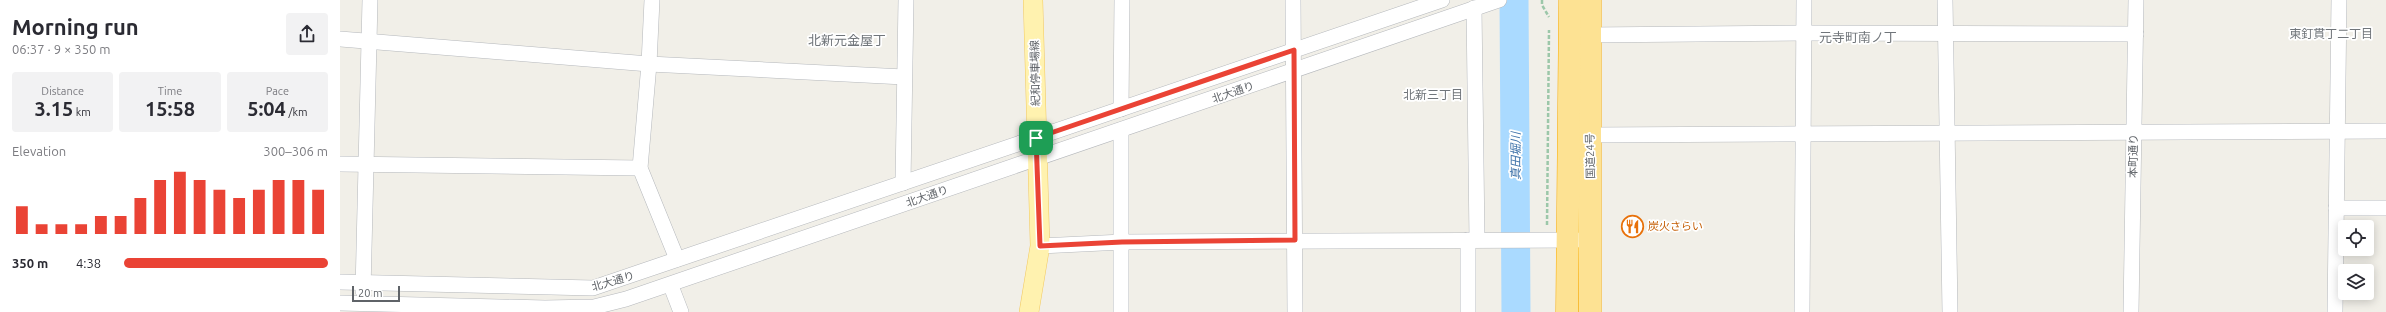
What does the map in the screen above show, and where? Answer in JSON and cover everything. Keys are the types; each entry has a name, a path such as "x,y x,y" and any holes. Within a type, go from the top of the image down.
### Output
{"highway":[{"name":"国道24号","path":"1570,0 1580,240 1590,312"},
{"name":"国道24号","path":"1567,312 1580,240 1589,135 1588,35 1590,0"}],"main road":[{"name":"紀和停車場線","path":"1029,312 1040,246 1036,159 1033,0"}],"street":[{"path":"363,308 368,164 370,0"},
{"path":"652,0 649,64 640,168 677,259"},
{"path":"903,183 906,0"},
{"path":"1121,109 1122,0"},
{"path":"1293,0 1295,312"},
{"name":"北大通り","path":"340,282 593,288 1442,0"},
{"name":"北大通り","path":"340,303 363,308 545,308 593,310 671,286 1499,0"},
{"path":"1802,312 1804,0"},
{"path":"1945,0 1950,312"},
{"name":"本町通り","path":"2131,312 2136,0"},
{"path":"2335,312 2339,0"},
{"path":"1468,312 1472,240 1474,8"},
{"path":"1588,35 1804,33 2136,34"},
{"path":"340,39 649,64 904,77"},
{"path":"1121,130 1121,312"},
{"path":"1589,135 1946,135 2337,131 2386,132"},
{"path":"340,164 640,168"},
{"path":"2336,208 2386,208"},
{"path":"1040,246 1122,242 1295,240 1580,240"},
{"path":"671,286 681,312"},
{"path":"593,288 593,310"}],"waterway":[{"name":"真田堀川","path":"1514,0 1516,312"}],"place":[{"name":"炭火さらい","path":"1633,226"}],"district":[{"name":"東釘貫丁二丁目","path":"2331,33"},
{"name":"元寺町南ノ丁","path":"1858,37"},
{"name":"北新元金屋丁","path":"847,40"},
{"name":"北新三丁目","path":"1433,94"}],"route":[{"path":"1294,50 1295,240 1122,242 1040,246 1036,138 1294,50"}]}
